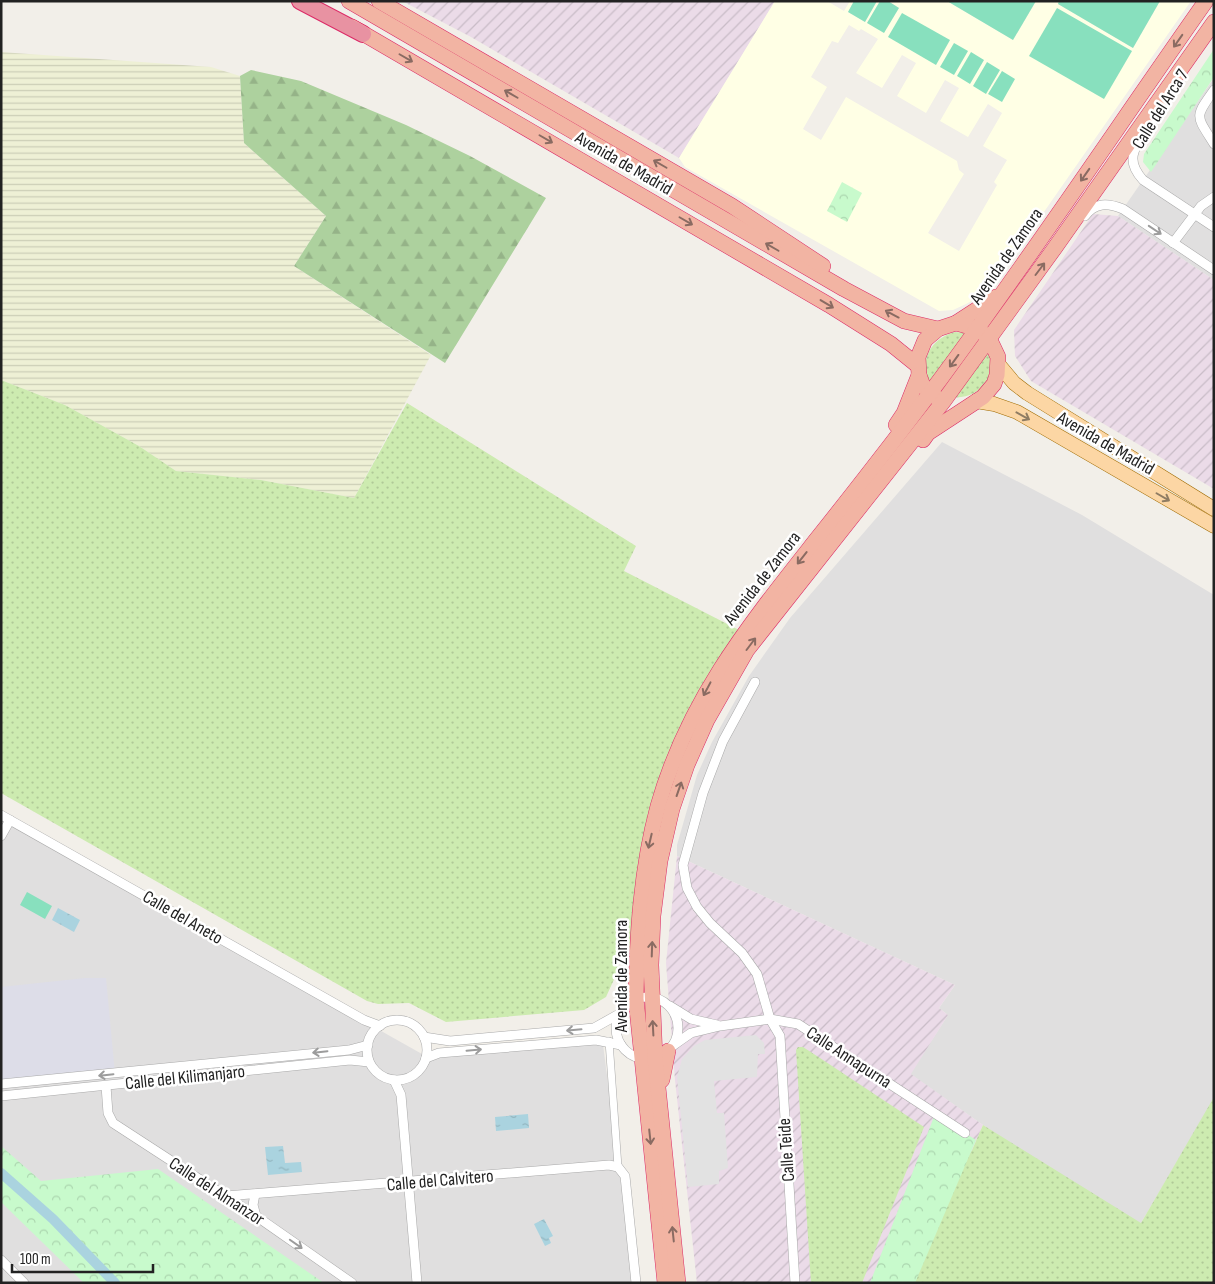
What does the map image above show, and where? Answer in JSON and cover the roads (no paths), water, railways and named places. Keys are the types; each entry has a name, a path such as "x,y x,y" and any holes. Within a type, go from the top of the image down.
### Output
{"highway":[{"path":"300,1 363,34"},
{"name":"Avenida de Madrid","path":"308,1 829,305 891,344 918,370"},
{"name":"Avenida de Madrid","path":"349,1 844,289 904,321 938,329"},
{"path":"379,1 753,219 831,271 844,289"},
{"name":"Avenida de Zamora","path":"678,1283 648,1052 627,1006 636,965 639,917 647,858 658,806 674,760 695,712 734,646 943,402 984,333 1004,292 1206,1"},
{"name":"Avenida de Zamora","path":"648,1052 660,1001 652,973 653,916 660,861 672,809 687,765 707,720 747,650 930,394 1054,249 1214,22"},
{"path":"837,525 853,484 893,431 904,413 918,370 925,340 938,329 956,323 1004,292"},
{"path":"837,525 880,495 928,433 972,403 994,384 999,366 996,349 984,333 956,323"},
{"path":"918,370 930,394 943,402 972,403"},
{"path":"648,1052 652,1091"},
{"name":"Avenida de Zamora","path":"652,1091 664,1283"}],"main road":[{"name":"Avenida de Madrid","path":"999,366 1014,383 1027,393 1211,506"},
{"name":"Avenida de Madrid","path":"972,403 994,404 1017,412 1214,526"}],"street":[{"name":"Calle del Arca 7","path":"1200,42 1179,83 1132,152 1132,161 1135,172 1143,180 1214,227"},
{"path":"1214,90 1198,112 1199,120 1214,144"},
{"path":"1173,243 1201,206 1214,198"},
{"path":"1054,249 1078,226 1089,210 1098,205 1114,205 1123,209 1214,270"},
{"name":"Calle Teide","path":"755,682 723,741 703,793 684,865 687,888 697,907 710,923 742,953 756,974 770,1019 780,1036 795,1283"},
{"name":"Calle del Aneto","path":"1,815 377,1029"},
{"path":"1,836 10,820"},
{"path":"424,1037 450,1041 594,1028 627,1006 660,1001 678,1025 674,1042 648,1052 609,1041 596,1040 439,1053 426,1058"},
{"name":"Calle Annapurna","path":"660,1001 691,1019 720,1026"},
{"path":"627,1006 616,1031 648,1052"},
{"name":"Calle Annapurna","path":"648,1052 692,1033 720,1026 770,1019 798,1024 965,1133"},
{"path":"392,1021 404,1021 417,1028 424,1037 427,1047 426,1058 419,1071 407,1079 394,1080 381,1076 369,1062 368,1045 377,1029 392,1021"},
{"path":"609,1041 620,1169 625,1176 636,1283"},
{"name":"Calle del Kilimanjaro","path":"1,1084 349,1050 368,1045"},
{"name":"Calle del Kilimanjaro","path":"1,1096 350,1060 369,1062"},
{"path":"401,1094 407,1079"},
{"path":"394,1080 401,1094 417,1283"},
{"name":"Calle del Almanzor","path":"106,1086 108,1114 113,1123 256,1216 352,1283"},
{"name":"Calle del Calvitero","path":"226,1196 609,1165 620,1169"},
{"path":"255,1194 253,1205 256,1216"},
{"path":"1,1260 24,1283"}],"water":[{"path":"58,908 80,920 74,932 52,920"},
{"path":"528,1114 529,1128 496,1131 495,1117"},
{"path":"283,1146 285,1163 301,1162 302,1172 268,1175 265,1147"},
{"path":"544,1219 553,1236 549,1238 551,1243 545,1246 534,1224"}],"waterway":[{"path":"1,1173 53,1219 115,1283"}]}
